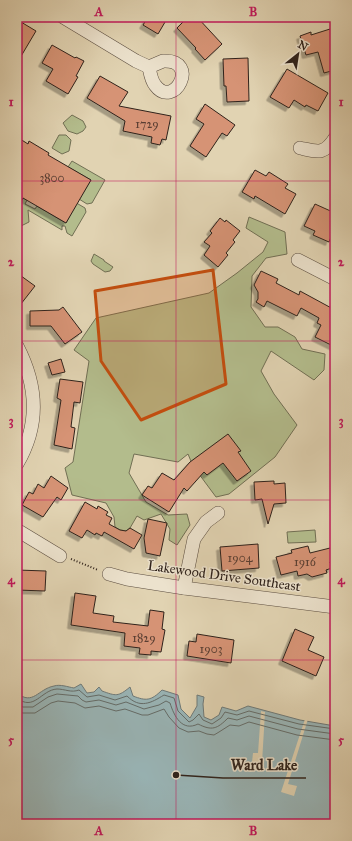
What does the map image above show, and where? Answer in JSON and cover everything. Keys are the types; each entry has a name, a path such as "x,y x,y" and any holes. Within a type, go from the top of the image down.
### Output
{"street":[{"path":"63,17 148,67"},
{"path":"300,148 320,152 326,149 335,138"},
{"path":"298,260 335,279"},
{"path":"17,346 27,367 34,401 30,436 23,454 17,464"},
{"path":"184,588 194,540 206,522 218,513"},
{"path":"17,530 60,556"},
{"name":"Lakewood Drive Southeast","path":"109,574 127,579 184,588 335,607"}],"path":[{"path":"60,556 109,574"}],"highlighted area":[{"path":"213,270 226,384 141,420 101,361 95,291"}],"green space":[{"path":"72,115 83,121 86,127 83,131 77,134 68,131 63,123"},
{"path":"59,135 66,135 71,140 69,151 62,154 52,148"},
{"path":"72,161 105,180 92,203 87,204 79,199 91,180 68,167"},
{"path":"23,198 27,200 25,204 35,209 37,206 66,223 75,206 73,201 85,208 86,212 72,236 67,233 65,226 62,226 62,230 28,210 29,222 21,226 17,224 17,199 21,201"},
{"path":"249,217 285,232 287,254 266,258 252,276 251,307 265,327 278,327 295,337 302,349 325,354 324,370 314,380 271,351 261,371 274,394 297,425 275,457 229,494 216,497 193,466 188,454 178,462 134,454 129,473 146,502 168,515 187,514 190,525 177,545 169,540 170,529 161,514 144,520 137,516 130,528 126,531 120,530 115,527 114,517 106,503 72,495 65,468 73,462 89,361 74,350 96,318 209,293 237,273 263,252 268,242 246,228"},
{"path":"94,254 113,267 110,271 105,272 93,264 91,261"},
{"path":"315,530 316,542 288,543 287,532"}],"water":[{"path":"81,684 87,693 94,692 99,687 102,691 117,695 123,693 130,687 133,696 141,699 151,698 162,690 178,695 181,709 190,718 197,706 197,695 204,697 204,717 211,720 219,715 222,707 236,711 248,706 300,720 335,726 335,824 17,824 17,693 27,698 36,696 44,690 56,685 74,688"}],"pier":[{"path":"261,711 265,712 262,763 252,762 253,753 258,753"},
{"path":"305,719 308,719 288,784 297,786 294,796 281,792"}],"building":[{"path":"148,17 168,17 158,34 143,25"},
{"path":"188,17 197,17 222,44 205,60 177,28"},
{"path":"21,22 36,31 17,63 17,28"},
{"path":"330,29 335,45 335,70 324,73 318,52 306,55 300,36 311,32 311,35"},
{"path":"52,45 75,58 76,57 84,61 76,76 78,77 68,94 46,81 53,69 42,63"},
{"path":"248,58 249,101 227,102 226,86 224,86 223,59"},
{"path":"287,69 328,93 318,111 306,105 305,107 294,100 289,108 270,97"},
{"path":"100,76 128,92 119,106 171,116 166,140 162,139 160,145 151,143 152,137 123,131 125,121 87,98"},
{"path":"205,104 235,125 227,136 222,133 206,157 190,146 204,124 196,119"},
{"path":"17,137 28,144 29,141 49,153 48,155 91,180 66,223 23,198 17,209"},
{"path":"255,170 266,176 269,172 288,184 285,188 296,194 285,214 255,196 254,199 242,192"},
{"path":"315,204 335,213 335,239 331,237 329,242 313,235 315,231 304,226"},
{"path":"220,218 225,222 226,220 240,231 233,240 235,242 226,253 228,255 218,267 204,255 210,246 204,242 212,233 210,231"},
{"path":"261,271 278,279 276,283 299,295 300,291 335,310 335,347 315,337 321,325 317,323 319,318 301,308 297,316 267,301 264,307 256,302 258,299 258,292 254,285"},
{"path":"17,273 35,286 17,309"},
{"path":"63,307 82,332 65,344 51,326 30,326 30,311 59,310"},
{"path":"61,359 65,372 52,375 48,363"},
{"path":"60,379 83,382 80,403 74,402 71,427 75,428 72,449 54,445 61,400 57,398"},
{"path":"228,434 241,451 238,452 251,471 237,481 223,463 207,475 204,472 187,491 184,488 169,512 142,495 148,486 152,488 162,473 174,480 190,462"},
{"path":"51,476 68,488 61,500 57,497 43,517 22,505 29,492 33,494 38,484 44,488"},
{"path":"274,481 274,484 285,483 286,503 274,504 268,524 262,499 255,500 254,482"},
{"path":"85,502 97,509 98,506 108,512 106,515 112,518 109,524 120,530 126,531 130,528 142,535 134,549 104,532 102,536 96,533 95,535 87,530 82,538 69,531"},
{"path":"148,519 167,523 160,556 146,553 144,538"},
{"path":"258,544 259,568 222,571 220,547"},
{"path":"308,546 310,553 330,548 334,561 330,562 332,568 326,570 327,573 312,577 307,574 298,576 297,571 281,575 276,557 292,553 291,550"},
{"path":"17,570 46,571 45,591 17,590"},
{"path":"75,593 96,596 93,613 114,616 113,622 148,626 150,610 164,612 162,629 165,630 161,652 151,651 151,655 139,654 140,648 124,646 125,633 71,625"},
{"path":"295,629 314,637 308,650 324,657 316,676 282,661"},
{"path":"197,634 234,640 231,663 187,656 189,641 196,642"}],"place":[{"name":"Ward Lake","path":"176,775"}]}
